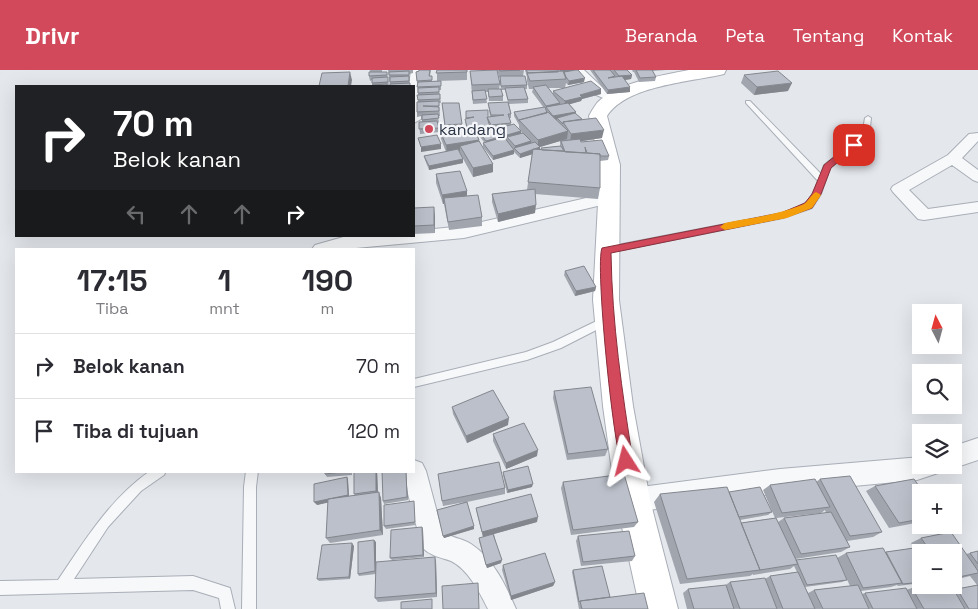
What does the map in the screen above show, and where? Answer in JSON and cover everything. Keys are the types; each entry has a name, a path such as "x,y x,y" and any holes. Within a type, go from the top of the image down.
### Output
{"street":[{"path":"415,96 417,70"},
{"path":"577,70 597,90 614,99"},
{"path":"659,609 633,500 618,406 608,309 606,258 610,165 598,116 601,109 614,99 668,78 718,70"},
{"path":"978,137 974,137 954,158 898,189 924,215 978,207"},
{"path":"954,158 978,177"},
{"path":"415,236 464,232 608,198"},
{"path":"326,248 348,242 406,237"},
{"path":"633,500 780,481 912,469"},
{"path":"415,473 431,538 439,546 452,548 468,558 483,577 502,609"}],"lane":[{"path":"748,102 821,178"},
{"path":"606,258 783,215 809,206 817,194 821,178 827,166 865,136 868,118"},
{"path":"415,383 527,356 557,345 608,309"},
{"path":"62,586 104,523 137,487 157,473"},
{"path":"249,609 252,473"},
{"path":"0,588 194,583 225,593 228,609"}],"building":[{"path":"419,70 430,70 429,76 432,76 432,80 417,81 416,72"},
{"path":"437,70 467,70 467,72 436,73"},
{"path":"497,70 500,84 472,85 470,71"},
{"path":"526,70 557,70 558,72 528,73"},
{"path":"578,70 585,78 569,81 564,72"},
{"path":"593,70 610,70 615,76 608,78 622,76 630,87 608,90"},
{"path":"614,70 627,70 632,75 619,76"},
{"path":"636,70 652,70 656,77 640,78"},
{"path":"409,71 409,75 389,75 389,72"},
{"path":"563,71 566,79 530,81 527,73"},
{"path":"778,71 792,83 757,87 744,75"},
{"path":"350,72 348,85 319,85 322,73"},
{"path":"369,72 387,72 387,75 369,76"},
{"path":"409,76 409,81 390,82 390,77"},
{"path":"500,76 525,76 527,85 501,86"},
{"path":"388,77 388,82 372,83 372,78"},
{"path":"441,81 441,86 417,87 418,82"},
{"path":"591,81 601,89 580,95 582,97 565,101 553,91"},
{"path":"410,83 410,85 390,85"},
{"path":"546,85 560,103 546,106 533,87"},
{"path":"439,87 439,92 418,93 418,88"},
{"path":"524,87 528,99 508,100 505,88"},
{"path":"488,89 501,89 503,96 489,97"},
{"path":"485,90 487,99 473,100 472,91"},
{"path":"440,94 440,99 418,100 417,95"},
{"path":"439,101 439,106 423,106 439,107 439,111 417,112 417,102"},
{"path":"508,102 511,114 508,114 511,123 491,125 487,117 490,127 467,127 465,119 474,117 466,118 466,111 488,110 488,117 504,115 491,115 488,103"},
{"path":"442,103 459,103 462,124 445,125"},
{"path":"568,103 576,112 553,116 546,107"},
{"path":"545,107 547,113 520,121 519,121 514,112"},
{"path":"548,112 568,131 538,140 519,120"},
{"path":"575,113 582,119 563,122 563,124 557,118"},
{"path":"438,114 439,118 422,120 422,115"},
{"path":"596,118 604,130 571,134 563,122"},
{"path":"437,121 439,128 419,129 419,122"},
{"path":"514,124 521,131 486,141 480,133"},
{"path":"473,126 479,140 446,145 440,131"},
{"path":"523,133 531,141 515,146 507,137"},
{"path":"437,135 441,144 421,147 418,138"},
{"path":"504,137 514,150 493,156 483,143"},
{"path":"580,139 581,142 602,140 609,156 587,153 585,147 586,153 565,152 561,141"},
{"path":"479,141 493,164 473,168 460,146"},
{"path":"535,142 540,147 520,154 514,148"},
{"path":"561,146 564,151 542,150 541,148"},
{"path":"458,149 463,159 429,166 424,156"},
{"path":"533,149 600,154 600,188 528,182"},
{"path":"460,171 467,191 442,195 436,174"},
{"path":"535,189 536,205 498,214 492,194"},
{"path":"478,195 482,217 448,222 444,198"},
{"path":"434,207 434,225 415,226 415,208"},
{"path":"584,266 596,287 576,291 565,271"},
{"path":"591,387 608,449 568,454 554,391"},
{"path":"493,390 509,418 466,436 452,407"},
{"path":"524,423 538,450 506,463 493,434"},
{"path":"499,462 505,488 442,501 438,474"},
{"path":"528,466 533,484 508,490 503,472"},
{"path":"354,473 376,473 376,491 354,494"},
{"path":"382,473 406,473 407,497 383,501"},
{"path":"624,474 638,522 573,530 563,482"},
{"path":"850,476 882,532 850,536 820,479"},
{"path":"347,477 348,495 314,502 314,484"},
{"path":"815,479 830,507 782,513 770,485"},
{"path":"914,479 917,484 912,484 912,521 899,523 875,486"},
{"path":"727,487 760,570 687,579 660,494"},
{"path":"760,487 772,512 739,517 729,492"},
{"path":"379,492 380,530 326,538 328,499"},
{"path":"531,494 538,517 482,532 476,508"},
{"path":"414,501 415,522 384,526 384,505"},
{"path":"467,502 474,526 443,536 437,510"},
{"path":"831,512 850,547 801,554 784,518"},
{"path":"776,518 798,564 760,570 741,523"},
{"path":"422,527 423,555 390,558 391,530"},
{"path":"629,531 635,556 583,562 578,536"},
{"path":"493,534 502,560 486,565 479,538"},
{"path":"952,534 959,544 925,544 921,538"},
{"path":"374,540 375,571 358,574 358,542"},
{"path":"352,543 349,577 317,579 322,545"},
{"path":"883,548 902,583 863,588 846,553"},
{"path":"912,548 912,583 903,584 886,552"},
{"path":"962,548 978,571 978,573 962,576"},
{"path":"978,551 978,564 970,553"},
{"path":"545,553 555,582 511,596 503,565"},
{"path":"836,555 847,580 807,585 796,560"},
{"path":"435,557 436,593 375,598 376,562"},
{"path":"602,566 610,597 579,602 573,570"},
{"path":"798,572 815,609 783,609 770,576"},
{"path":"765,578 777,609 740,609 730,582"},
{"path":"478,583 479,609 443,609 442,586"},
{"path":"726,585 734,609 694,609 688,589"},
{"path":"858,585 869,609 823,609 814,590"},
{"path":"978,585 978,609 969,609 960,594 962,594 962,588"},
{"path":"906,588 917,609 873,609 865,593"},
{"path":"644,593 648,609 582,609 580,601"},
{"path":"915,594 956,594 965,609 924,609"},
{"path":"432,599 432,609 401,609 401,602"}],"slow traffic":[{"path":"725,227 783,215 809,206 816,195"}],"place":[{"name":"kandang","path":"429,129"}],"route":[{"path":"626,461 606,300 606,250 783,215 809,206 817,194 821,178 827,166 854,145"}]}
